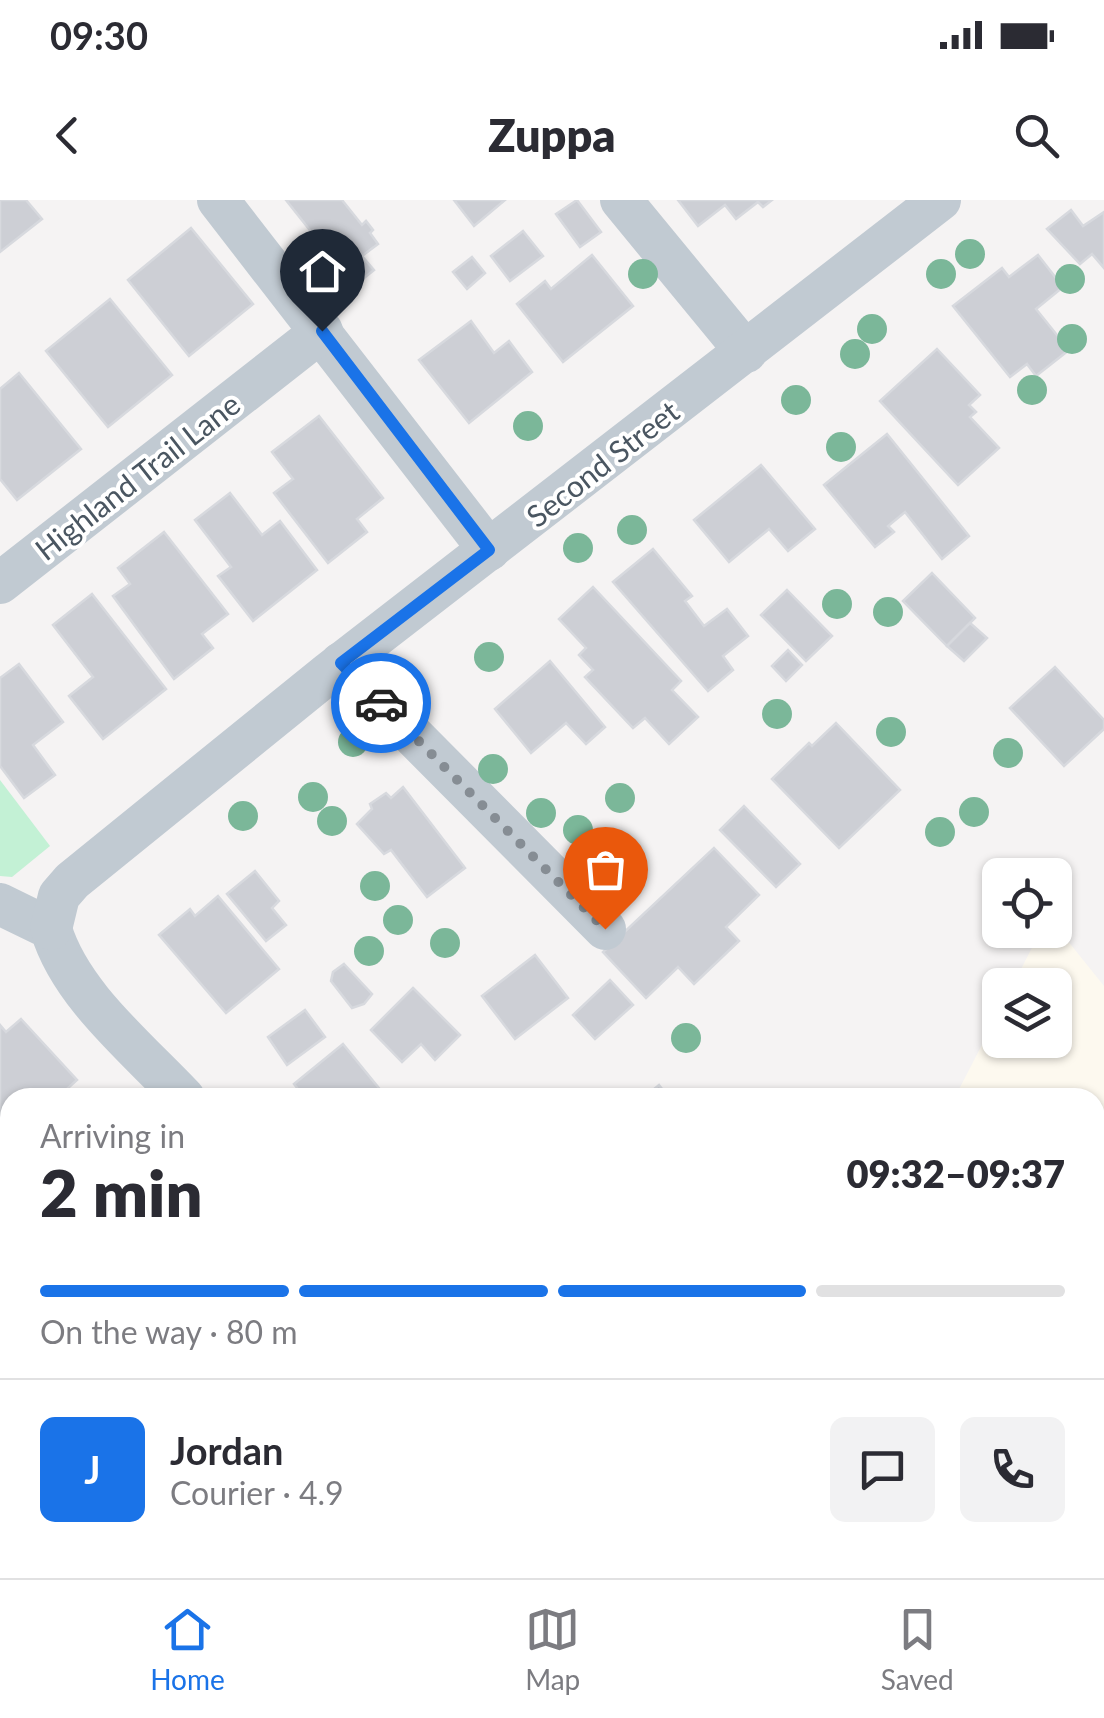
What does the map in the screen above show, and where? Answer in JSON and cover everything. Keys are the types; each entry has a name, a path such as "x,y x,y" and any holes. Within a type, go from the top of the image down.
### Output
{"street":[{"path":"218,200 489,550"},
{"path":"622,200 746,352"},
{"name":"Second Street","path":"51,929 59,896 72,881 341,663 940,200"},
{"name":"Highland Trail Lane","path":"0,583 322,331"},
{"path":"341,663 605,929"},
{"path":"0,904 51,929 59,956 74,980 175,1088"},
{"path":"0,940 51,929"}],"shaded area":[{"path":"1072,946 1104,986 1104,1088 960,1088 982,1045 982,1058 1072,1058 1072,968 1022,968 1032,948"}],"green space":[{"path":"0,780 50,846 12,877 0,876"}],"building":[{"path":"0,200 26,200 42,219 0,252"},
{"path":"286,200 342,200 362,225 366,221 373,230 370,233 378,244 362,256 374,270 354,286"},
{"path":"454,200 505,200 474,226"},
{"path":"577,200 601,232 580,247 556,214"},
{"path":"678,200 772,200 763,207 758,202 736,219 725,205 698,226"},
{"path":"1071,210 1083,226 1104,212 1104,268 1092,254 1080,264 1047,229"},
{"path":"191,228 253,304 189,356 128,280"},
{"path":"523,231 543,256 510,281 491,256"},
{"path":"592,255 633,306 563,362 517,304 545,281 551,289"},
{"path":"1038,255 1063,287 1036,309 1069,350 1036,376 1027,364 1010,377 953,306 1002,268 1009,277"},
{"path":"472,257 485,273 467,289 453,272"},
{"path":"110,299 172,375 108,427 46,351"},
{"path":"471,321 494,353 509,341 532,372 469,423 419,360"},
{"path":"937,349 980,395 969,405 976,412 970,417 999,448 958,485 880,401"},
{"path":"19,373 81,449 17,500 0,479 0,389"},
{"path":"319,416 383,498 357,519 367,532 328,563 274,493 293,479 272,452"},
{"path":"887,434 969,536 942,559 905,512 888,526 894,532 875,547 824,485"},
{"path":"761,465 815,529 788,551 769,529 729,562 694,520"},
{"path":"230,493 262,535 280,521 317,570 253,621 218,576 231,567 195,520"},
{"path":"164,532 228,614 202,634 213,648 174,679 113,596 130,584 118,568"},
{"path":"653,549 692,596 685,601 704,626 727,609 748,636 723,656 733,670 708,691 613,582"},
{"path":"932,573 975,618 947,646 903,601"},
{"path":"593,587 681,681 672,690 698,717 669,744 645,718 633,728 585,677 593,670 579,655 586,648 559,619"},
{"path":"787,590 832,636 806,661 761,615"},
{"path":"92,594 166,689 103,739 69,696 93,677 53,625"},
{"path":"970,623 987,638 964,661 947,646"},
{"path":"788,650 802,665 786,681 772,666"},
{"path":"550,661 605,727 586,744 566,723 531,753 495,709"},
{"path":"19,664 63,722 33,745 55,775 24,798 0,766 0,678"},
{"path":"1055,667 1104,720 1104,729 1064,766 1010,708"},
{"path":"836,723 900,790 839,848 772,779"},
{"path":"403,787 465,868 427,897 391,850 384,854 357,824 372,809 370,804 386,793 391,798"},
{"path":"744,806 800,864 776,887 720,830"},
{"path":"714,848 759,895 726,927 739,941 694,984 678,967 646,998 603,952"},
{"path":"255,871 279,901 272,908 286,925 266,941 227,894"},
{"path":"218,896 279,969 226,1013 159,935 190,909 195,916"},
{"path":"535,955 568,998 515,1039 482,996"},
{"path":"344,964 372,994 364,1004 352,1008 331,981 333,972"},
{"path":"610,980 633,1005 595,1039 573,1015"},
{"path":"413,988 460,1035 435,1060 421,1044 402,1062 371,1030"},
{"path":"305,1010 325,1037 287,1065 268,1037"},
{"path":"21,1019 77,1080 68,1088 0,1088 0,1025 6,1032"},
{"path":"343,1044 379,1088 297,1088 294,1084"}],"way so far":[{"path":"381,703 605,929"}],"route":[{"path":"322,331 489,550 341,663 381,703"}]}
